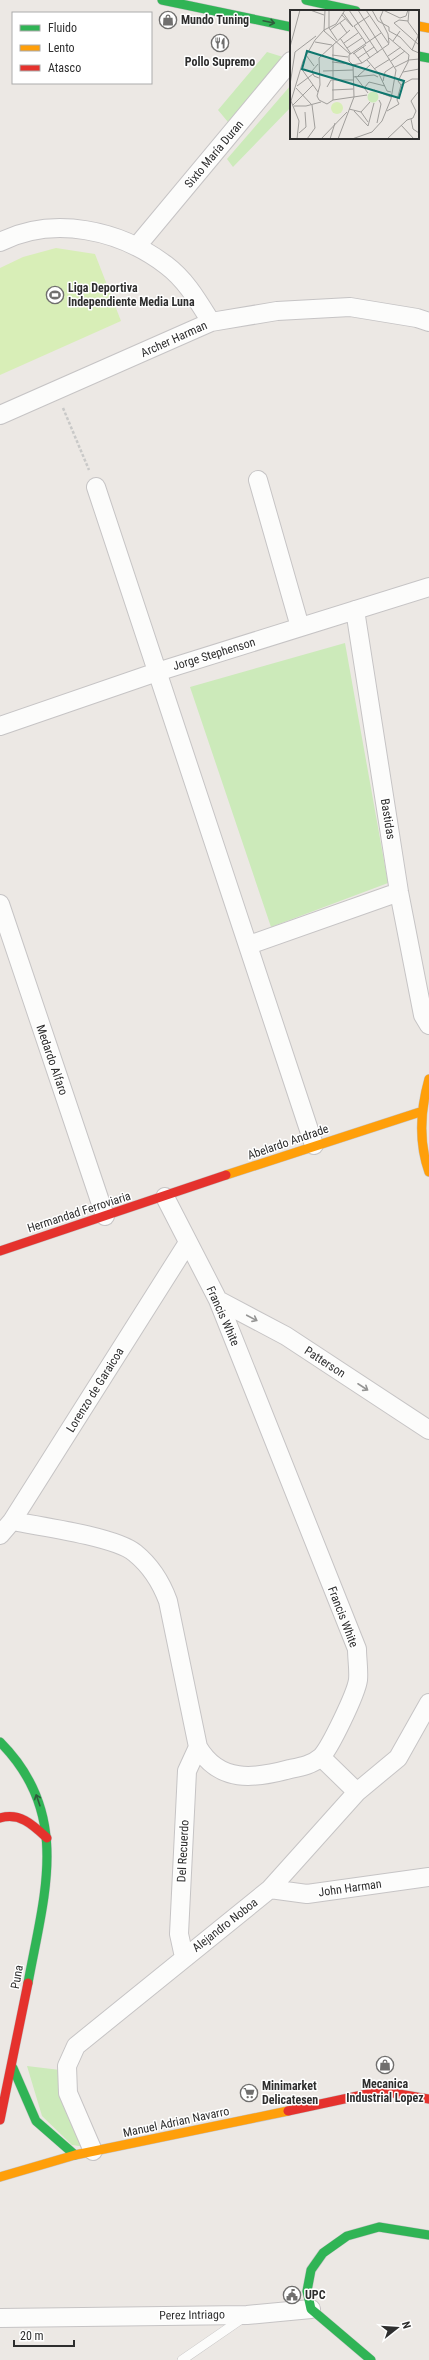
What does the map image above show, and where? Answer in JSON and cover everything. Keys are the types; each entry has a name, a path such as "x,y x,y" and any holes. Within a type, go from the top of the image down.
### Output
{"street":[{"path":"162,0 290,27"},
{"path":"306,0 323,7 348,10"},
{"path":"419,26 429,28"},
{"path":"419,56 429,58"},
{"name":"Sixto María Duran","path":"137,246 290,62"},
{"path":"0,242 39,230 73,228 106,234 137,246 167,265 192,291 211,322"},
{"name":"Archer Harman","path":"0,415 211,322 277,311 350,307 418,318 429,322"},
{"path":"258,480 300,627"},
{"path":"96,487 314,1145"},
{"name":"Jorge Stephenson","path":"0,726 157,672 429,587"},
{"name":"Bastidas","path":"355,610 399,892 423,1015 429,1026"},
{"path":"249,945 399,892"},
{"name":"Medardo Alfaro","path":"0,904 105,1216"},
{"path":"429,1079 420,1112 424,1160 429,1172"},
{"name":"Abelardo Andrade","path":"165,1197 314,1145 420,1112"},
{"name":"Hermandad Ferroviaria","path":"0,1250 165,1197"},
{"name":"Francis White","path":"165,1197 187,1244 218,1300 357,1649 358,1680 348,1708 321,1756"},
{"name":"Lorenzo de Garaicoa","path":"0,1535 12,1521 187,1244"},
{"name":"Patterson","path":"218,1300 286,1336 429,1430"},
{"path":"12,1521 67,1531 113,1544 134,1552 149,1566 161,1582 168,1601 198,1747 205,1759 215,1767 234,1776 259,1776 277,1773 310,1764 321,1756 357,1792"},
{"name":"Alejandro Noboa","path":"93,2151 68,2093 67,2066 76,2046 184,1957 270,1889 357,1792 398,1758 429,1703"},
{"name":"Puna","path":"0,1742 26,1772 38,1799 47,1838 48,1871 13,2068 0,2120"},
{"name":"Del Recuerdo","path":"184,1957 179,1934 187,1771 198,1747"},
{"path":"0,1818 18,1816 30,1822 47,1838"},
{"name":"John Harman","path":"270,1889 307,1894 429,1876"},
{"path":"13,2068 36,2121 75,2155"},
{"name":"Manuel Adrian Navarro","path":"0,2177 75,2155 381,2091 429,2099"},
{"path":"371,2360 311,2309 307,2291 311,2270 323,2253 347,2236 380,2227 429,2235"},
{"name":"Perez Intriago","path":"0,2318 247,2315 311,2309"}],"lane":[{"path":"182,2360 247,2315"}],"path":[{"path":"55,390 96,487"}],"green space":[{"path":"267,52 283,57 228,122 218,110"},
{"path":"290,86 290,108 233,167 227,159"},
{"name":"Liga Deportiva Independiente Media Luna","path":"56,248 95,254 121,321 0,375 0,268 23,257"},
{"path":"345,643 388,883 271,927 190,687"},
{"path":"27,2066 60,2070 86,2147 72,2145 42,2116"}],"traffic: fast":[{"path":"162,0 290,27"},
{"path":"306,0 351,10"},
{"path":"419,56 429,58"},
{"path":"0,1742 23,1769 37,1798 45,1827 47,1856 45,1887 28,1983"},
{"path":"13,2068 36,2121 75,2155"},
{"path":"371,2360 311,2309 307,2291 311,2270 323,2253 347,2236 379,2227 429,2235"}],"traffic: slow":[{"path":"419,26 429,28"},
{"path":"429,1079 422,1114 423,1149 429,1172"},
{"path":"226,1175 420,1112"},
{"path":"0,2177 75,2155 288,2111"}],"traffic: jam":[{"path":"0,1251 226,1175"},
{"path":"0,1818 20,1818 31,1824 47,1838"},
{"path":"0,2120 28,1983"},
{"path":"288,2111 381,2091 429,2099"}],"place":[{"name":"Mundo Tuning","path":"168,20"},
{"name":"Pollo Supremo","path":"220,43"},
{"name":"Liga Deportiva Independiente Media Luna","path":"55,295"},
{"name":"Mecanica Industrial Lopez","path":"385,2065"},
{"name":"Minimarket Delicatesen","path":"249,2093"},
{"name":"UPC","path":"292,2295"}]}
